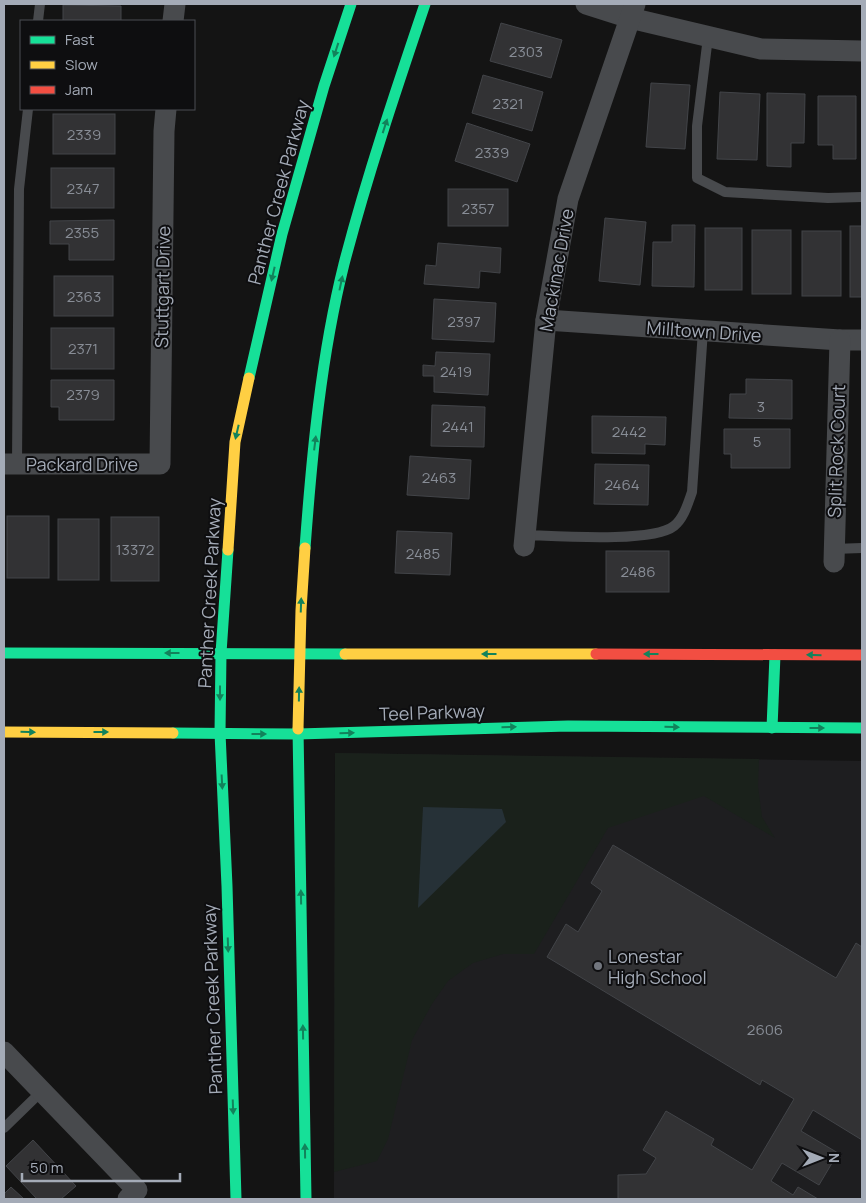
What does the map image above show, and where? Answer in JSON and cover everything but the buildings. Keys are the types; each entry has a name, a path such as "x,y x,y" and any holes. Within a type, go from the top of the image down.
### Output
{"main road":[{"name":"Panther Creek Parkway","path":"236,1199 227,886 220,734 221,654 235,442 282,234 324,86 351,4"},
{"path":"306,1199 298,734 303,567 309,495 324,362 344,265 371,166 425,4"},
{"path":"4,653 862,656"},
{"path":"772,728 775,655"},
{"name":"Teel Parkway","path":"4,732 298,734 568,726 862,728"}],"street":[{"path":"173,20 175,4"},
{"path":"586,4 632,11 708,37 762,49 862,51"},
{"name":"Mackinac Drive","path":"524,541 546,320 568,199 632,11"},
{"name":"Stuttgart Drive","path":"160,464 164,131 166,110"},
{"name":"Milltown Drive","path":"546,320 862,340"},
{"name":"Split Rock Court","path":"833,556 840,340"},
{"name":"Packard Drive","path":"10,464 160,464"},
{"path":"4,1052 42,1091 133,1194"}],"lane":[{"path":"38,20 40,4"},
{"path":"708,37 697,126 697,178 725,192 862,198"},
{"path":"10,464 19,189 28,110"},
{"path":"524,541 639,537 664,532 676,525 686,508 692,492 703,330"},
{"path":"833,556 862,548"},
{"path":"4,1128 42,1091"}],"shaded area":[{"name":"Lonestar High School","path":"335,753 862,761 862,1199 334,1199"},
{"path":"335,753 759,759 758,786 762,817 775,838 704,796 608,828 534,954 503,954 473,963 448,981 432,1004 412,1040 388,1139 377,1161 334,1172"},
{"path":"423,807 502,809 506,822 418,908"}],"traffic: fast":[{"path":"249,378 282,234 324,86 351,4"},
{"path":"305,548 318,405 336,299 372,166 425,4"},
{"path":"228,550 221,653 220,733 227,886 236,1199"},
{"path":"4,653 345,654"},
{"path":"772,728 775,655"},
{"path":"173,733 298,734 568,726 862,728"},
{"path":"298,729 306,1199"}],"traffic: slow":[{"path":"228,550 235,442 249,378"},
{"path":"298,729 301,610 305,548"},
{"path":"345,654 596,654"},
{"path":"4,732 173,733"}],"traffic: jam":[{"path":"596,654 862,655"}],"place":[{"name":"Lonestar High School","path":"598,966"}]}
